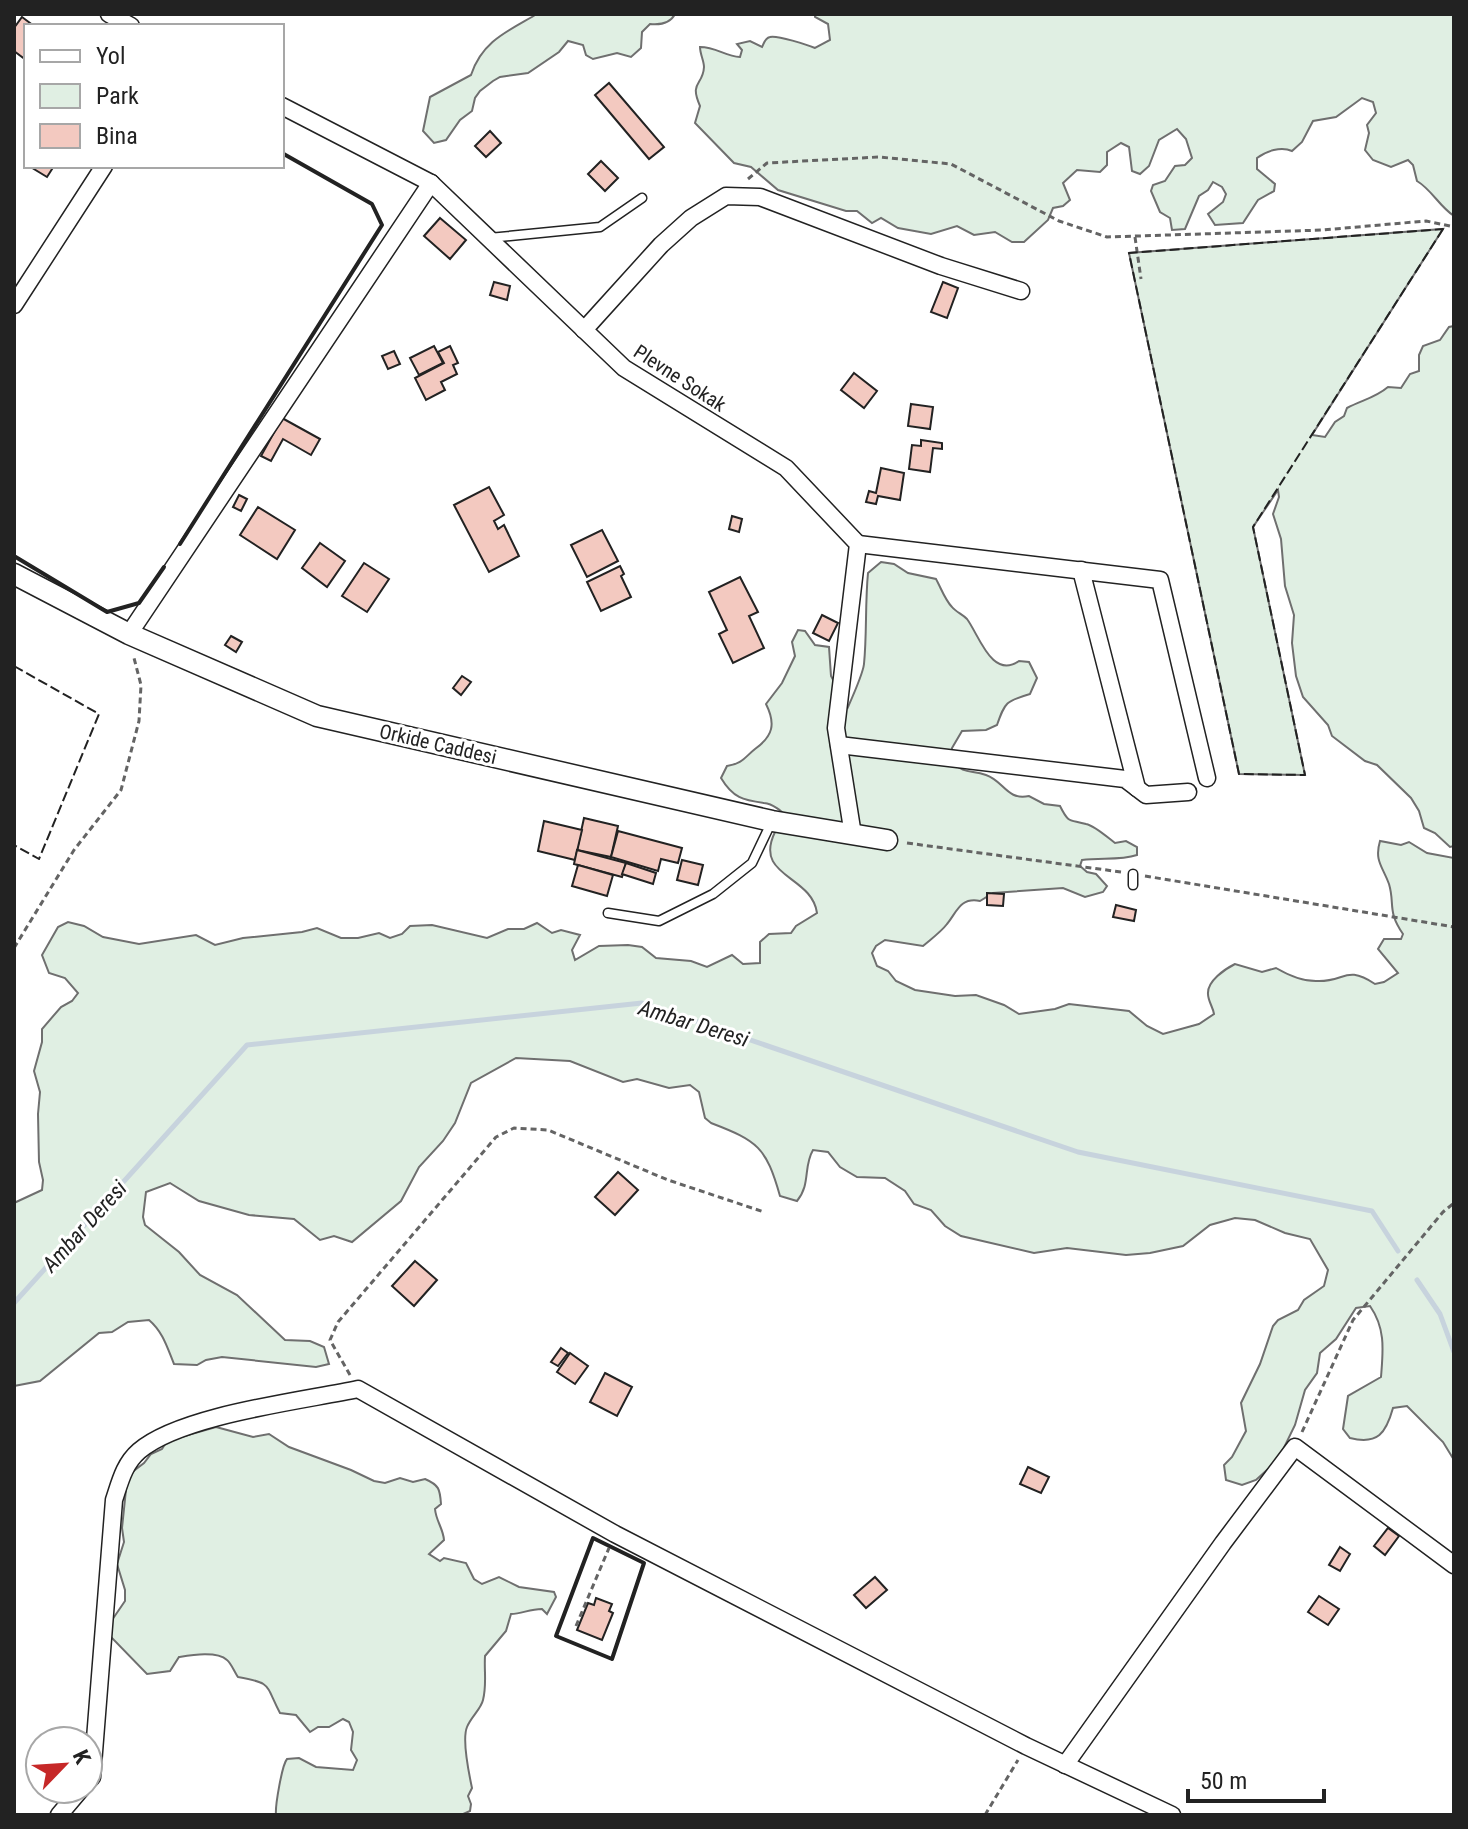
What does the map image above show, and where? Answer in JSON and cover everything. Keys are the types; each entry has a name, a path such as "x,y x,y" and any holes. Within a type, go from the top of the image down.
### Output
{"street":[{"path":"109,14 127,24"},
{"name":"Plevne Sokak","path":"284,107 431,183 624,368 786,468 858,544"},
{"path":"14,305 21,279 103,168"},
{"path":"129,634 431,183"},
{"path":"584,330 661,245 691,218 726,196 760,197 941,266 1021,291"},
{"path":"853,835 836,728 858,544 1160,580 1207,778"},
{"path":"1081,570 1137,788"},
{"name":"Orkide Caddesi","path":"14,574 129,634 317,716 772,821 887,840"},
{"path":"839,745 1125,779 1146,795 1188,792"},
{"path":"96,1725 114,1500 123,1472 138,1452 157,1440 214,1418 358,1389 615,1534 1026,1746 1172,1815"},
{"path":"1065,1765 1295,1447 1454,1565"}],"lane":[{"path":"488,238 600,227 642,198"},
{"path":"608,913 659,921 713,894 752,863 772,821"},
{"path":"1133,874 1133,885"}],"path":[{"path":"726,196 767,163 879,157 951,164 1059,221 1107,237 1323,230 1426,221 1450,226"},
{"path":"1135,237 1141,279"},
{"path":"14,948 74,850 121,790 139,721 141,685 129,634"},
{"path":"887,840 1133,874 1454,927"},
{"path":"358,1389 330,1340 338,1322 496,1137 514,1128 548,1130 668,1180 764,1212"},
{"path":"1295,1447 1353,1320 1443,1212 1454,1203"},
{"path":"576,1626 615,1534"},
{"path":"985,1815 1026,1746"}],"green space":[{"path":"537,14 675,14 664,23 650,24 642,32 641,48 631,57 617,53 593,59 586,55 583,45 568,41 559,52 528,73 500,77 480,91 472,111 460,120 446,140 434,143 423,131 430,97 471,75 489,45"},
{"path":"815,14 1454,14 1454,216 1417,181 1413,165 1408,160 1391,167 1373,160 1365,150 1369,133 1367,125 1376,113 1373,102 1362,98 1336,117 1313,121 1302,142 1292,151 1274,150 1257,158 1257,169 1275,184 1274,191 1258,200 1243,223 1215,225 1208,214 1223,202 1226,194 1222,187 1213,182 1199,196 1185,229 1172,230 1170,218 1160,212 1151,191 1153,185 1165,181 1175,166 1185,165 1192,158 1186,139 1177,129 1159,140 1149,166 1140,174 1132,171 1129,147 1121,143 1107,152 1107,165 1100,172 1077,170 1063,183 1070,200 1063,206 1053,208 1048,220 1024,242 1012,242 995,232 974,235 957,226 931,234 898,228 881,218 872,223 857,211 846,211 778,190 751,167 734,163 695,123 700,106 696,88 704,67 700,47 740,57 742,50 737,44 750,41 762,47 767,38 774,37 815,48 830,40 828,24"},
{"path":"1443,229 1312,435 1325,437 1335,422 1344,416 1347,408 1388,387 1401,388 1410,374 1419,371 1419,355 1423,346 1440,340 1449,327 1454,326 1454,846 1450,847 1435,833 1424,828 1411,798 1377,765 1365,761 1332,736 1328,725 1303,697 1296,676 1292,643 1294,615 1285,586 1281,539 1273,514 1279,497 1278,490 1253,527 1305,775 1239,774 1129,253"},
{"path":"881,562 894,564 908,573 936,579 950,604 967,619 994,660 1001,665 1029,662 1037,678 1030,694 1016,699 1002,711 997,725 986,730 962,731 952,748 951,762 964,770 992,778 1016,796 1029,796 1044,804 1060,806 1070,820 1093,827 1115,843 1126,841 1137,847 1137,855 1130,857 1082,860 1080,866 1096,874 1107,886 1103,892 1085,897 1063,888 993,893 980,901 963,903 945,927 923,946 885,940 872,953 877,966 888,971 896,981 915,990 955,996 976,995 1019,1014 1069,1004 1129,1011 1163,1034 1199,1024 1214,1014 1208,989 1213,980 1235,964 1262,972 1276,968 1314,981 1352,975 1375,984 1384,982 1398,973 1378,949 1384,939 1401,939 1403,934 1393,913 1391,891 1379,859 1380,841 1401,845 1409,842 1427,853 1454,858 1454,1460 1443,1442 1407,1406 1393,1408 1384,1430 1374,1438 1350,1438 1343,1429 1348,1396 1381,1377 1381,1332 1370,1306 1356,1308 1336,1339 1320,1353 1317,1373 1305,1390 1295,1425 1278,1460 1256,1480 1242,1485 1226,1480 1224,1465 1246,1431 1241,1403 1260,1364 1273,1326 1298,1310 1304,1300 1324,1286 1328,1270 1310,1239 1285,1233 1255,1220 1235,1218 1210,1225 1183,1246 1150,1253 1126,1255 1067,1248 1034,1253 961,1236 945,1226 931,1210 914,1204 905,1191 885,1178 857,1177 840,1167 828,1152 813,1150 804,1188 797,1201 780,1196 770,1166 758,1148 740,1135 705,1118 699,1092 690,1085 669,1088 637,1079 623,1082 570,1061 516,1058 471,1083 455,1123 419,1167 401,1201 352,1242 334,1236 320,1240 294,1219 249,1215 199,1201 170,1183 146,1192 145,1225 179,1252 200,1275 237,1295 285,1340 310,1341 324,1347 329,1364 316,1367 222,1357 197,1365 174,1364 161,1335 149,1320 128,1322 112,1332 99,1333 40,1381 14,1386 14,1203 42,1190 43,1180 39,1162 40,1092 34,1071 42,1042 42,1029 78,993 65,978 49,973 42,955 58,927 68,922 84,926 103,937 139,944 196,935 215,945 317,928 341,938 379,933 390,938 402,934 410,926 432,925 487,938 508,929 524,929 537,923 552,933 561,930 580,935 572,950 575,960 599,946 628,945 642,947 656,958 691,961 707,967 732,955 743,964 760,963 760,942 769,934 791,933 796,926 817,913 813,900 777,867 772,858 770,847 775,832 784,830 792,821 772,805 739,797 721,778 727,766 743,760 769,734 772,724 766,704 782,683 795,656 792,642 798,630 805,631 815,645 829,647 831,676 848,707 864,664 868,573"},
{"path":"216,1427 253,1437 269,1434 289,1447 374,1481 385,1483 400,1478 413,1482 430,1481 439,1491 441,1504 435,1509 444,1540 429,1554 440,1561 444,1558 466,1563 474,1579 482,1584 499,1577 519,1587 554,1592 556,1597 547,1614 542,1609 511,1614 506,1631 485,1656 483,1700 469,1723 465,1740 472,1788 468,1796 470,1811 461,1815 276,1815 279,1786 287,1759 299,1758 316,1767 353,1770 357,1760 351,1750 353,1732 349,1722 343,1719 310,1732 296,1715 280,1713 263,1684 238,1677 228,1661 217,1655 179,1657 170,1671 147,1674 110,1636 112,1620 125,1601 117,1564 124,1542 122,1528 127,1480 167,1441"}],"building":[{"path":"22,17 31,24 24,24 24,58 14,51 14,28"},
{"path":"609,83 664,147 649,159 595,95"},
{"path":"490,131 501,143 486,157 475,146"},
{"path":"601,161 618,178 605,191 588,174"},
{"path":"32,168 53,168 47,177"},
{"path":"440,218 466,240 450,259 424,236"},
{"path":"494,282 510,286 507,300 490,295"},
{"path":"943,282 958,288 947,318 931,312"},
{"path":"434,346 443,363 419,375 410,358"},
{"path":"450,346 458,363 453,365 457,374 441,382 445,390 426,400 415,378 444,363 438,352"},
{"path":"394,351 400,364 388,369 382,356"},
{"path":"854,373 877,391 864,408 841,390"},
{"path":"911,404 933,407 930,429 908,426"},
{"path":"282,418 320,439 311,455 283,439 271,461 261,456"},
{"path":"921,440 942,443 942,449 933,448 930,472 909,469 912,445 921,446"},
{"path":"881,468 904,473 900,500 878,496 876,504 866,502 869,491 876,493"},
{"path":"489,487 504,515 494,521 498,529 504,525 519,556 489,572 454,505"},
{"path":"239,495 247,499 241,511 233,507"},
{"path":"258,507 295,530 277,559 240,535"},
{"path":"732,516 742,519 739,532 729,529"},
{"path":"602,530 618,561 587,577 571,545"},
{"path":"320,543 345,561 327,587 302,568"},
{"path":"364,563 389,579 367,612 342,596"},
{"path":"620,566 624,574 621,576 631,597 601,611 587,582"},
{"path":"740,577 758,612 749,616 764,648 733,663 719,634 727,630 709,592"},
{"path":"822,615 838,623 829,641 813,633"},
{"path":"231,636 242,642 236,652 225,645"},
{"path":"462,676 471,682 461,695 453,688"},
{"path":"584,818 618,826 611,857 577,850"},
{"path":"544,821 582,830 575,860 538,851"},
{"path":"618,831 682,848 678,863 661,859 658,871 611,857"},
{"path":"577,850 626,863 622,877 574,864"},
{"path":"682,860 703,865 698,885 677,880"},
{"path":"626,863 656,873 653,884 622,874"},
{"path":"578,865 613,875 607,896 572,886"},
{"path":"987,893 1004,894 1003,906 987,905"},
{"path":"1116,905 1136,910 1134,921 1113,917"},
{"path":"618,1172 638,1190 615,1215 595,1197"},
{"path":"415,1261 437,1280 414,1306 392,1286"},
{"path":"561,1348 568,1353 558,1366 551,1362"},
{"path":"570,1353 588,1366 575,1384 557,1372"},
{"path":"605,1373 632,1387 617,1416 590,1402"},
{"path":"1028,1467 1049,1477 1041,1493 1020,1484"},
{"path":"1388,1528 1399,1536 1385,1555 1374,1546"},
{"path":"1340,1547 1350,1554 1340,1571 1329,1565"},
{"path":"875,1577 887,1590 866,1608 854,1595"},
{"path":"1319,1596 1339,1609 1328,1625 1308,1612"},
{"path":"596,1598 612,1604 609,1611 613,1613 602,1640 577,1630 588,1603 594,1605"}],"waterway":[{"name":"Ambar Deresi","path":"14,1303 247,1045 642,1003 1078,1152 1372,1211 1398,1251"},
{"name":"Ambar Deresi","path":"1417,1280 1440,1314 1454,1352"}],"fence":[{"path":"1443,229 1253,527 1305,775 1239,774 1129,253 1443,229"},
{"path":"14,666 99,714 39,859 14,845"}],"wall":[{"path":"180,544 382,225 372,204 284,154"},
{"path":"14,556 107,612 139,603 164,567"},
{"path":"593,1538 644,1563 612,1659 556,1636 593,1538"}]}
